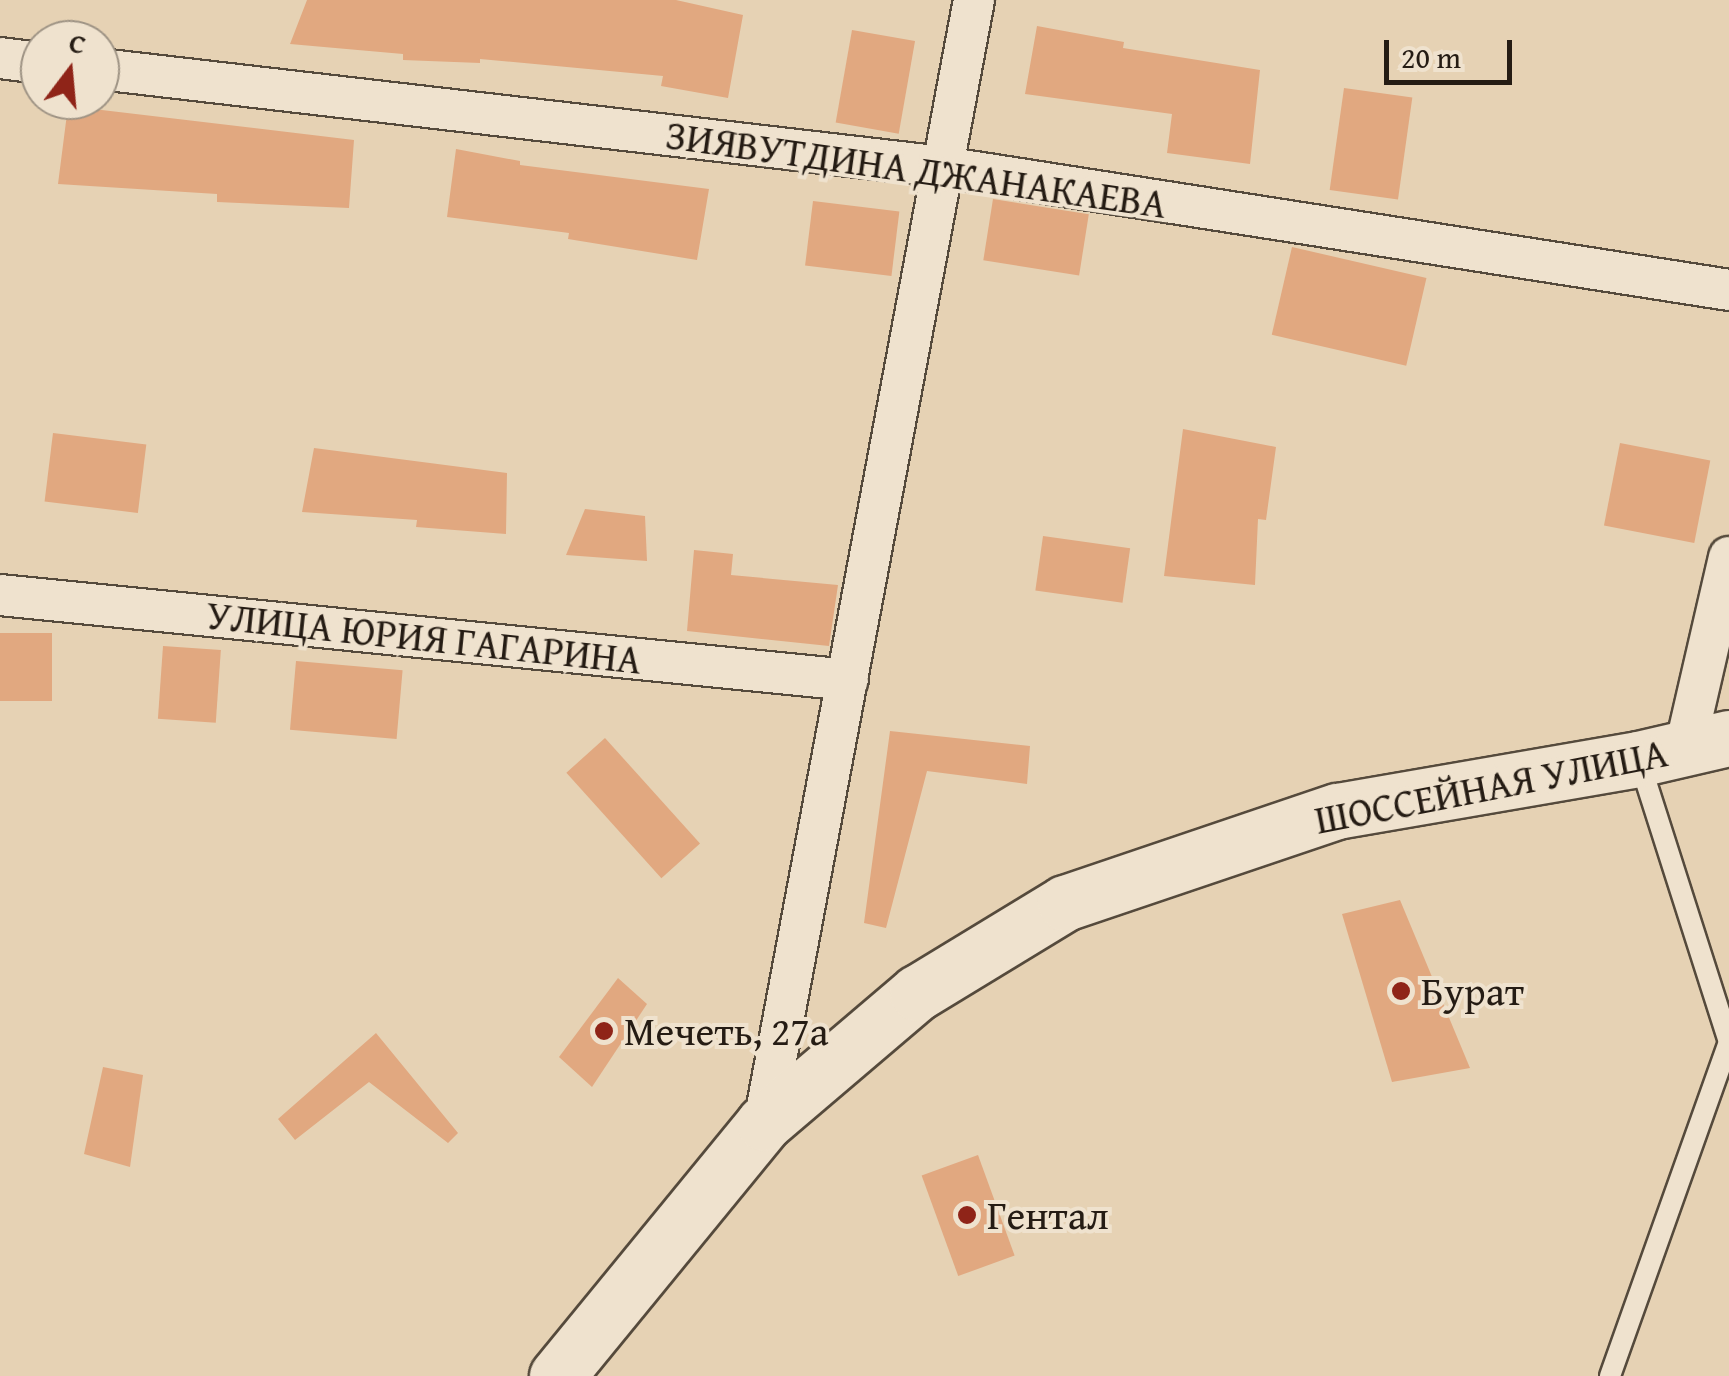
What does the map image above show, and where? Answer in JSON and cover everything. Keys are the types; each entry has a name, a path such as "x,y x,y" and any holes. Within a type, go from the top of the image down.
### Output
{"main road":[{"name":"ШОССЕЙНАЯ УЛИЦА","path":"557,1376 764,1123 917,992 1065,902 1337,811 1684,748"}],"street":[{"path":"764,1123 974,0"},
{"name":"ЗИЯВУТДИНА ДЖАНАКАЕВА","path":"120,72 943,166 1729,290"},
{"path":"1684,748 1729,558"},
{"name":"УЛИЦА ЮРИЯ ГАГАРИНА","path":"0,594 848,680"}],"lane":[{"path":"1610,1376 1729,1042 1684,748"}],"building":[{"path":"307,0 676,0 743,15 728,98 661,86 663,76 480,59 480,63 403,60 403,54 290,44"},
{"path":"1037,26 1124,42 1123,48 1260,70 1250,164 1167,153 1172,114 1025,94"},
{"path":"852,30 915,41 899,134 836,123"},
{"path":"1344,88 1412,98 1398,200 1330,190"},
{"path":"120,112 354,140 349,208 217,202 217,194 58,184 66,120 120,120"},
{"path":"456,149 520,161 520,165 709,189 697,260 568,239 569,233 447,217"},
{"path":"993,199 1089,214 1079,275 983,260"},
{"path":"813,201 899,212 891,276 805,266"},
{"path":"1292,247 1426,278 1406,366 1272,335"},
{"path":"1183,429 1276,447 1266,520 1258,519 1255,585 1164,576"},
{"path":"53,433 146,444 138,513 45,501"},
{"path":"1620,443 1710,461 1694,543 1604,525"},
{"path":"314,448 507,473 506,534 416,527 417,520 302,512"},
{"path":"585,509 645,516 647,561 566,555"},
{"path":"1043,536 1130,548 1122,603 1035,590"},
{"path":"694,550 733,554 731,575 838,585 829,646 687,631"},
{"path":"0,633 52,633 52,701 0,701"},
{"path":"163,646 221,650 216,723 158,719"},
{"path":"296,661 403,670 397,739 290,730"},
{"path":"890,731 1030,746 1027,784 927,771 886,928 864,923"},
{"path":"605,738 700,844 661,878 566,773"},
{"name":"Бурат","path":"1400,900 1470,1068 1392,1082 1342,914"},
{"name":"Мечеть, 27а","path":"618,978 647,1004 592,1087 559,1057"},
{"path":"376,1033 458,1133 448,1143 369,1082 295,1140 278,1119"},
{"path":"103,1067 143,1075 130,1167 84,1154"},
{"name":"Гентал","path":"978,1155 1015,1256 958,1276 922,1176"}],"place":[{"name":"Бурат","path":"1401,991"},
{"name":"Мечеть, 27а","path":"604,1031"},
{"name":"Гентал","path":"967,1215"}]}
